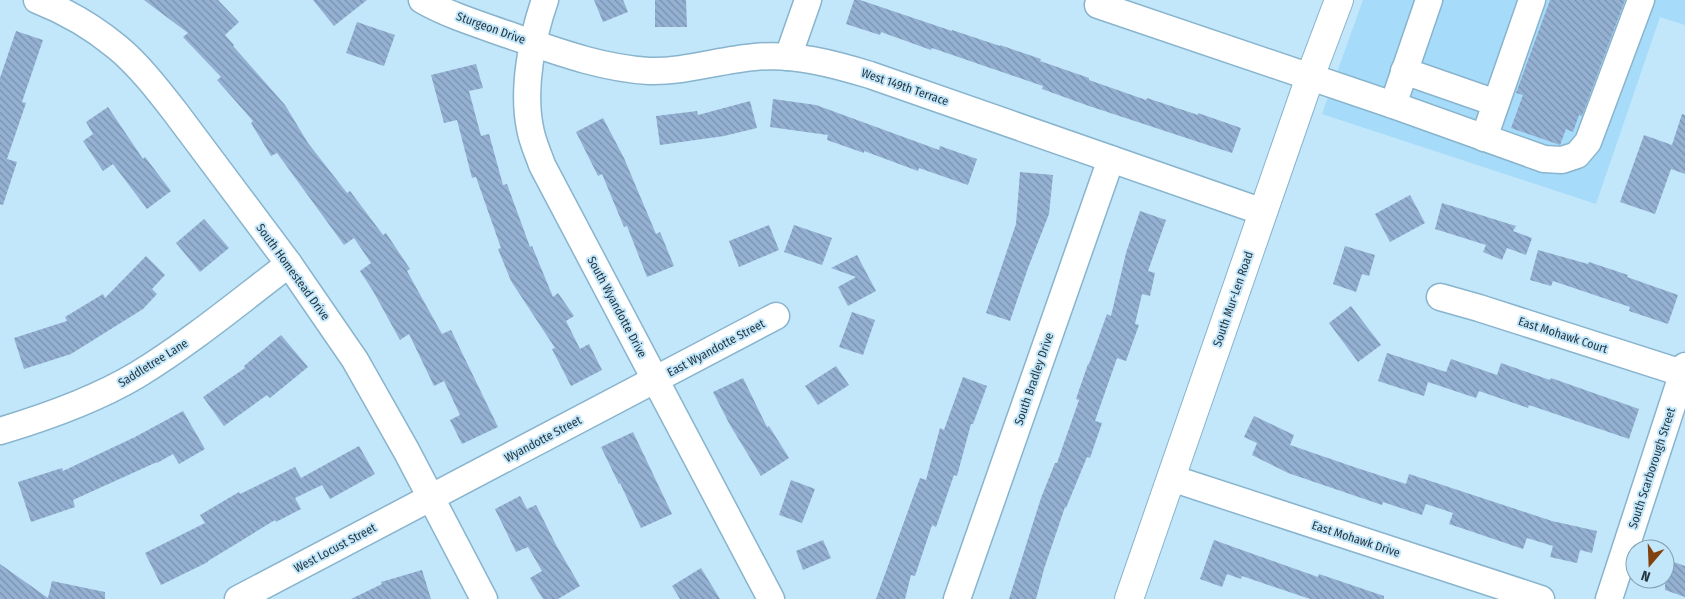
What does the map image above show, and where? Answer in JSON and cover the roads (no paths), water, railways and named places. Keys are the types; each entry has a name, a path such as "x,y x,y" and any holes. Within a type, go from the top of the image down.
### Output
{"main road":[{"name":"South Mur-Len Road","path":"1129,599 1338,0"}],"street":[{"name":"South Homestead Drive","path":"37,0 84,24 118,47 151,81 289,264 355,360 484,599"},
{"name":"Sturgeon Drive","path":"422,0 458,16 534,43"},
{"name":"South Wyandotte Drive","path":"544,0 538,18 526,94 530,130 542,165 771,599"},
{"path":"788,57 808,0"},
{"path":"1393,105 1429,0"},
{"path":"1484,138 1532,0"},
{"path":"1098,5 1393,105 1544,159 1562,160 1577,155 1588,142 1641,0"},
{"name":"West 149th Terrace","path":"534,43 583,60 615,68 651,71 680,69 756,56 788,57 835,64 1263,212"},
{"path":"1404,71 1496,102"},
{"name":"South Bradley Drive","path":"957,599 1112,159"},
{"name":"Saddletree Lane","path":"0,432 46,417 91,399 136,375 186,343 289,264"},
{"name":"East Mohawk Court","path":"1440,297 1684,371"},
{"name":"East Wyandotte Street","path":"656,380 776,316"},
{"name":"South Scarborough Street","path":"1609,599 1684,371"},
{"name":"Wyandotte Street","path":"431,498 656,380"},
{"name":"East Mohawk Drive","path":"1171,478 1541,599"},
{"name":"West Locust Street","path":"238,599 431,498"}]}
